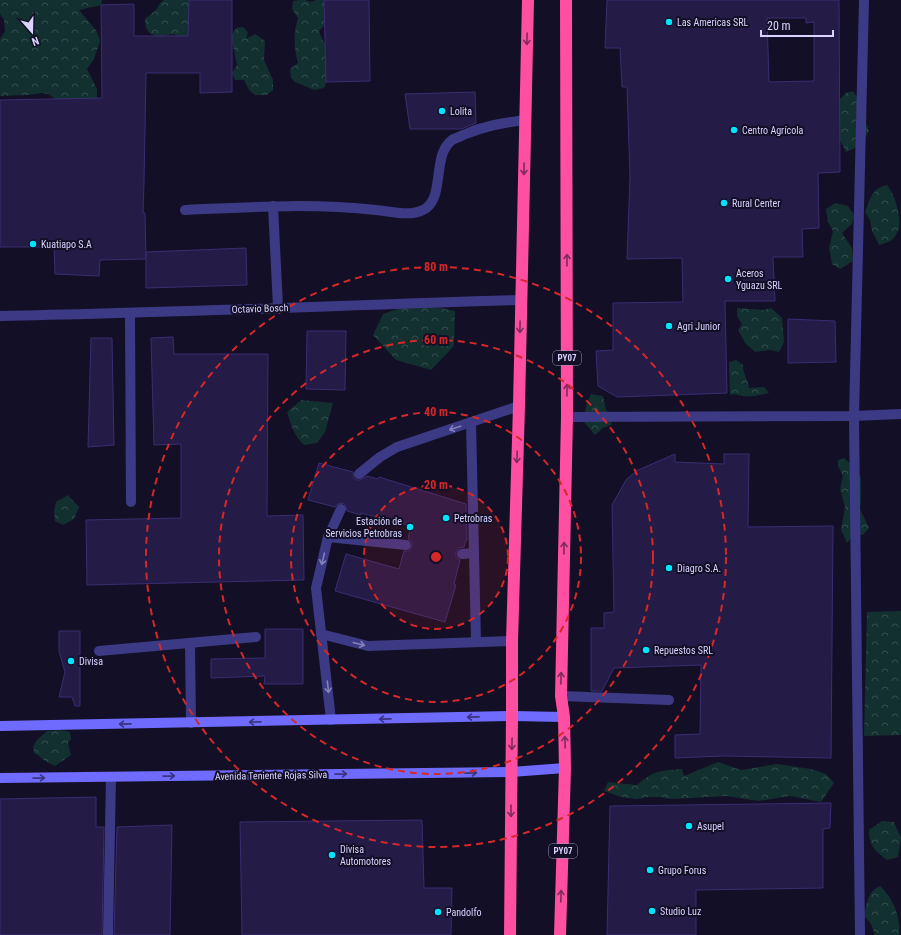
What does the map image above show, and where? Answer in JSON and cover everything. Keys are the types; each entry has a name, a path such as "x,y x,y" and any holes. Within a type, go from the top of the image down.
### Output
{"highway":[{"path":"510,935 512,641 528,0"},
{"name":"PY07","path":"560,935 565,768 564,716 561,696 567,417 566,0"}],"street":[{"path":"860,935 854,416 864,0"},
{"path":"185,210 307,205 347,207 412,214 424,210 434,201 442,152 452,140 494,124 525,120"},
{"path":"273,206 278,308"},
{"name":"Octavio Bosch","path":"0,316 130,314 520,300"},
{"path":"130,314 131,502"},
{"path":"359,474 380,457 397,447 519,406"},
{"path":"567,417 854,416 901,414"},
{"path":"472,422 476,642"},
{"path":"331,720 316,588 328,537 341,509"},
{"path":"328,537 406,545"},
{"path":"462,554 474,553"},
{"path":"321,634 368,646 512,641"},
{"path":"99,651 256,637"},
{"path":"190,643 191,723"},
{"path":"561,696 669,700"},
{"path":"0,726 564,716"},
{"name":"Avenida Teniente Rojas Silva","path":"0,778 511,772 565,768"},
{"path":"108,935 111,777"}],"green space":[{"path":"0,0 102,0 101,5 79,10 96,30 100,41 94,59 87,69 97,89 97,100 60,109 54,98 48,94 42,93 0,96 0,39 5,31 4,20 0,14"},
{"path":"164,0 188,0 193,4 188,36 179,38 174,34 158,36 147,30 145,19 156,10 160,3"},
{"path":"299,0 310,2 323,0 328,5 328,22 319,31 323,41 331,52 325,71 328,79 324,88 314,90 295,82 291,78 290,69 298,63 295,29 298,18 292,9 293,1"},
{"path":"243,27 248,32 246,39 255,34 265,41 264,60 273,80 273,90 267,95 255,95 249,90 244,80 235,80 232,73 237,65 231,36 236,28"},
{"path":"853,91 857,97 869,131 860,146 846,152 839,138 837,102 846,93"},
{"path":"887,185 893,194 896,204 899,215 899,225 893,239 879,245 872,231 870,220 865,212 875,191 882,186"},
{"path":"835,203 848,206 854,215 852,224 842,233 852,248 853,261 840,269 832,264 829,248 833,231 828,222 826,209"},
{"path":"426,305 455,311 454,346 431,370 396,360 373,335 383,314 403,307"},
{"path":"737,308 764,310 771,308 782,318 784,342 779,352 770,350 755,352 745,343 738,330 742,324 737,316"},
{"path":"736,360 743,365 749,388 764,387 769,393 749,396 735,394 730,395 729,362"},
{"path":"591,394 603,396 606,410 612,417 611,425 603,428 595,435 584,422 586,405"},
{"path":"301,400 333,403 325,432 317,443 304,445 295,434 292,426 287,412"},
{"path":"844,458 855,468 861,478 860,509 869,528 863,535 855,534 847,543 841,530 845,507 840,489 843,476 838,466 838,460"},
{"path":"68,495 79,507 74,519 63,525 55,521 54,511 56,502"},
{"path":"901,611 901,735 864,736 867,612"},
{"path":"60,730 70,732 71,739 68,743 71,755 55,766 34,753 33,747 37,740 47,731"},
{"path":"718,762 741,770 777,764 811,769 826,774 834,783 821,802 790,796 758,801 727,796 672,799 649,797 636,799 621,797 604,791 608,782 637,785 648,776 658,772 682,769 684,776"},
{"path":"882,821 894,822 901,838 898,857 887,860 871,844 869,830"},
{"path":"880,886 889,896 895,908 899,921 899,935 875,935 871,924 864,916 867,902 872,891"}],"building":[{"path":"189,0 232,0 232,92 200,93 200,73 146,73 143,213 145,213 146,258 146,252 246,248 247,285 146,288 146,259 100,260 99,276 55,274 54,247 0,247 0,100 102,98 101,5 134,4 134,36 188,36"},
{"path":"324,0 369,0 370,81 326,82"},
{"path":"607,0 839,0 840,172 818,173 819,228 802,229 803,257 773,257 775,301 725,301 727,393 617,397 598,386 596,351 613,350 613,303 683,302 682,258 627,259 630,177 627,87 622,87 620,48 605,48","holes":["767,18 806,18 806,23 814,22 814,81 769,82"]},
{"name":"Lolita","path":"475,92 476,123 461,129 410,129 405,94"},
{"path":"788,319 835,321 836,362 788,363"},
{"path":"307,331 346,331 345,390 306,389"},
{"path":"173,337 174,354 268,354 267,516 303,515 304,580 87,585 86,520 181,518 181,444 154,445 151,338"},
{"path":"91,338 112,338 114,445 88,447"},
{"path":"675,454 675,462 724,464 724,454 749,454 748,527 833,526 831,758 723,756 675,758 675,735 700,734 701,665 614,668 602,691 591,691 591,628 604,628 604,613 614,612 612,505 626,480 636,471"},
{"path":"319,463 353,472 354,478 357,480 367,476 378,479 379,477 466,504 467,540 464,547 459,548 456,552 456,557 460,560 454,584 456,585 445,622 335,591 346,554 399,569 404,551 409,551 412,546 412,542 408,539 411,526 361,513 361,515 347,511 346,506 343,503 338,504 335,507 308,500"},
{"path":"265,629 303,629 303,684 264,684 265,676 211,678 211,659 265,658"},
{"name":"Divisa","path":"59,631 80,631 80,706 75,706 72,697 59,697 65,672 59,651"},
{"path":"96,797 96,827 104,827 102,935 0,935 0,799"},
{"path":"831,803 830,828 823,829 823,888 696,890 696,935 607,935 610,806"},
{"name":"Divisa Automotores","path":"422,820 424,888 452,888 451,935 242,935 240,822"},
{"path":"172,825 170,935 114,935 117,827"}],"place":[{"name":"Las Americas SRL","path":"669,22"},
{"name":"Lolita","path":"442,111"},
{"name":"Centro Agrícola","path":"734,130"},
{"name":"Rural Center","path":"724,203"},
{"name":"Kuatiapo S.A","path":"33,244"},
{"name":"Aceros Yguazu SRL","path":"728,279"},
{"name":"Agri Junior","path":"669,326"},
{"name":"Petrobras","path":"446,518"},
{"name":"Estación de Servicios Petrobras","path":"410,527"},
{"name":"Diagro S.A.","path":"669,568"},
{"name":"Repuestos SRL","path":"646,650"},
{"name":"Divisa","path":"71,661"},
{"name":"Asupel","path":"689,826"},
{"name":"Divisa Automotores","path":"332,855"},
{"name":"Grupo Forus","path":"650,870"},
{"name":"Studio Luz","path":"652,911"},
{"name":"Pandolfo","path":"438,912"}]}
